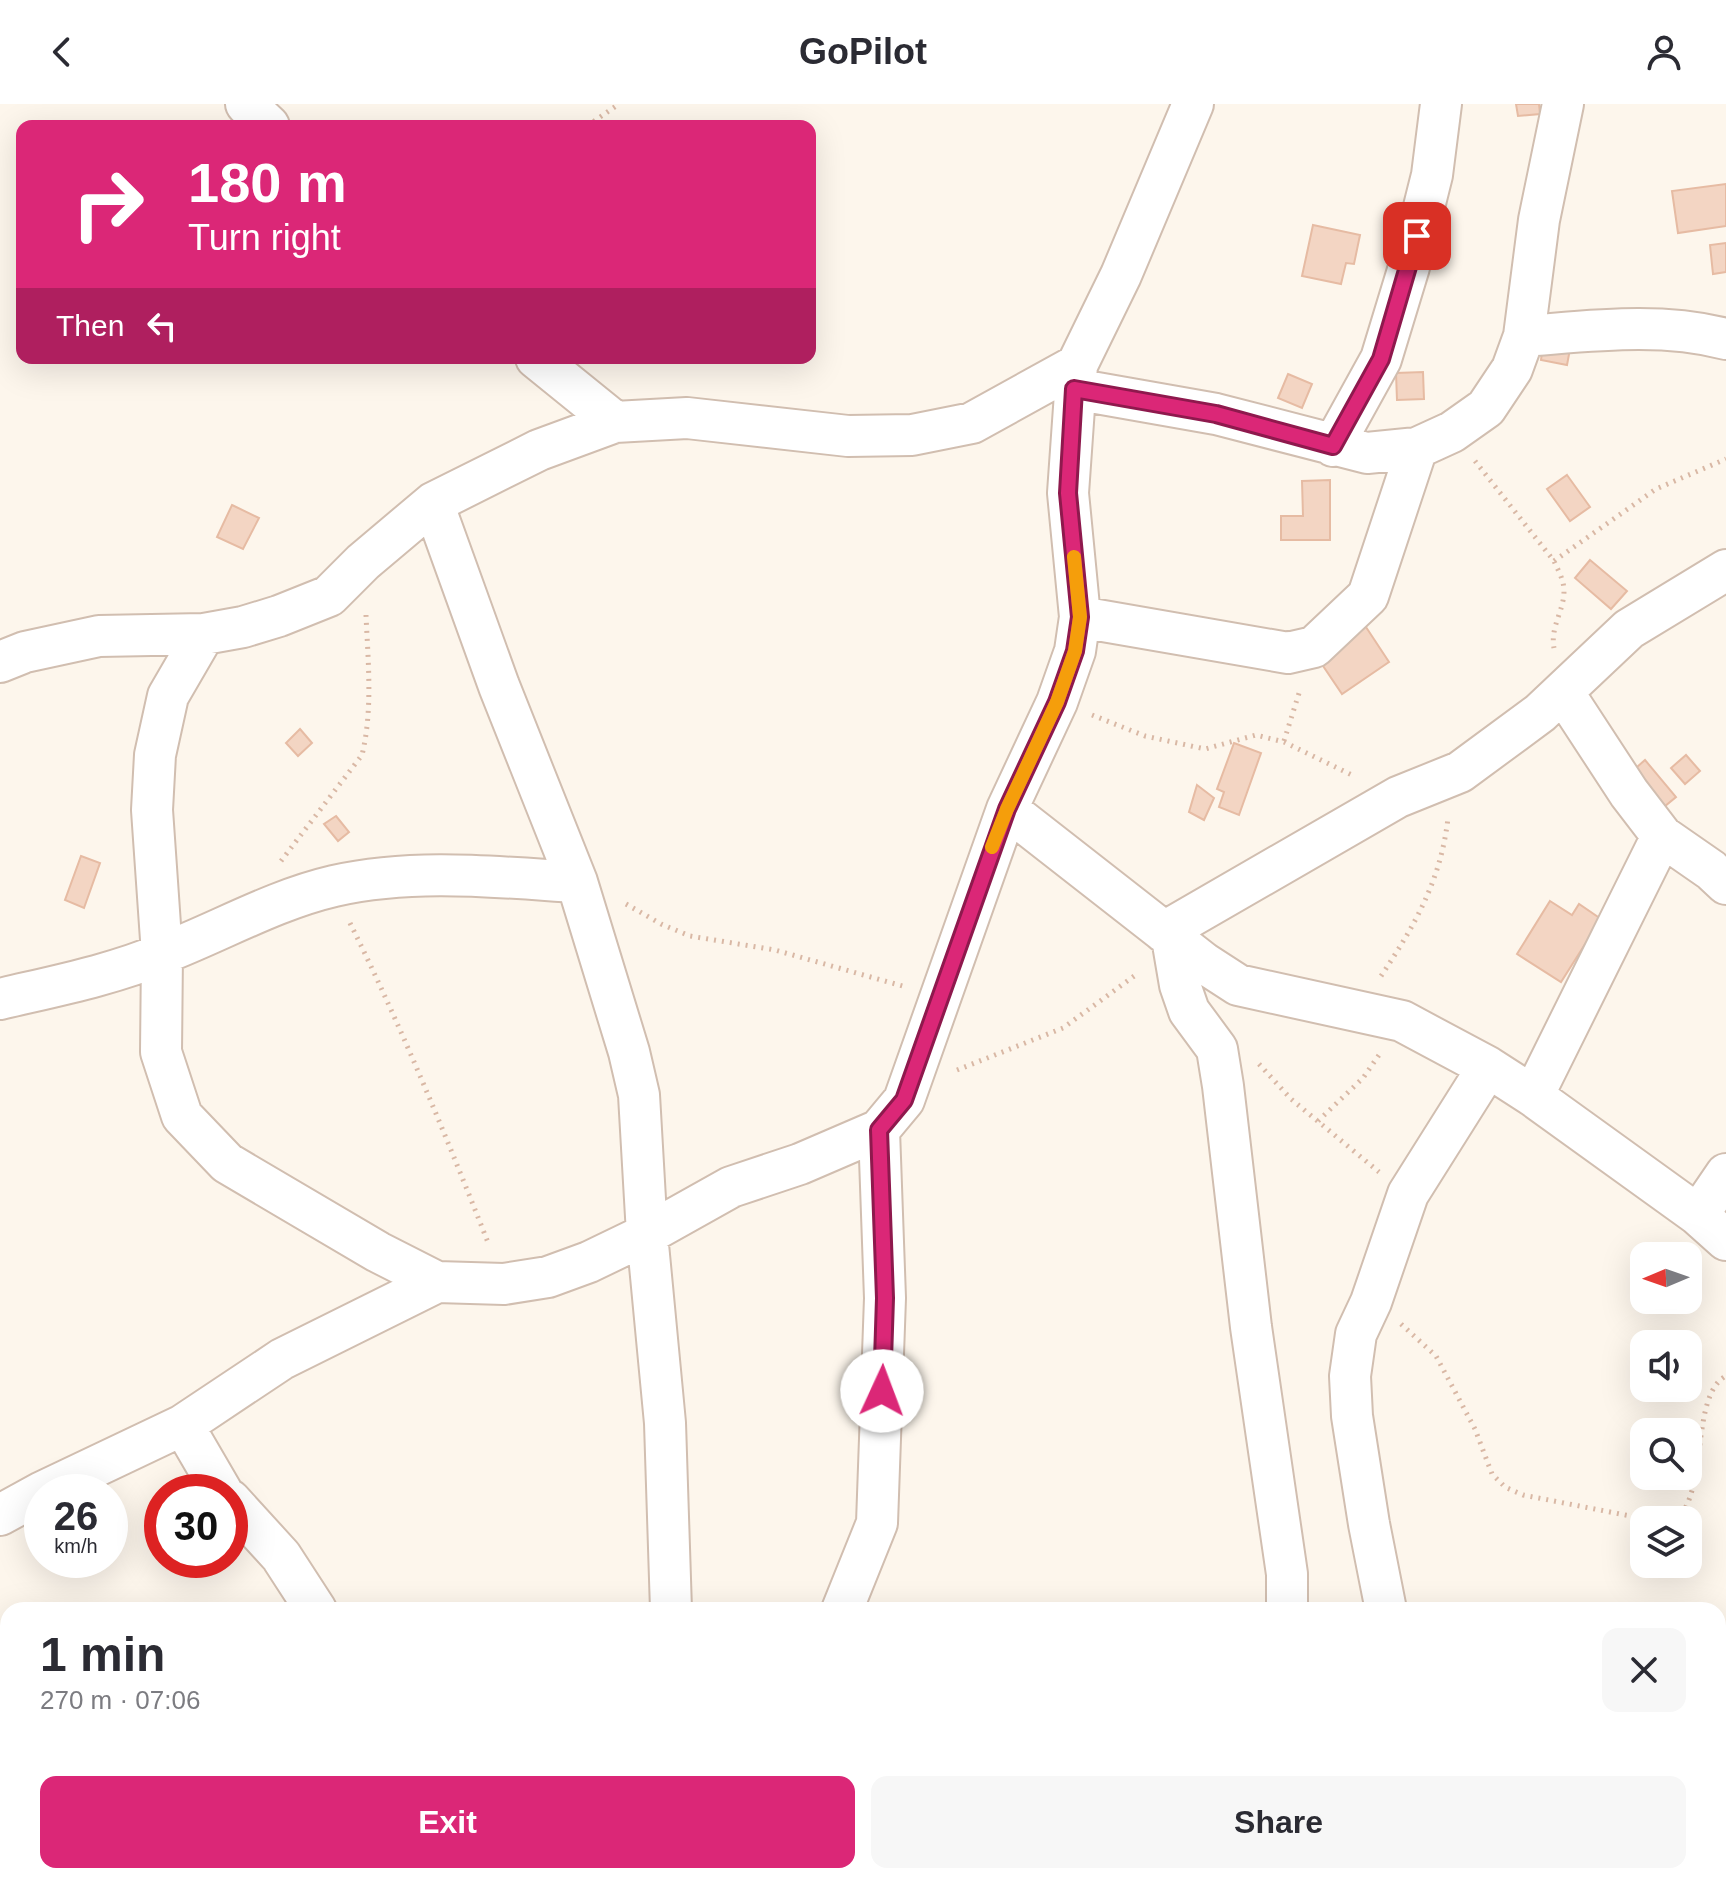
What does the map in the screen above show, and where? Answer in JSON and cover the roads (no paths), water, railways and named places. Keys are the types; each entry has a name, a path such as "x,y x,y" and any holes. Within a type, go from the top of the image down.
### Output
{"street":[{"path":"246,104 263,120"},
{"path":"845,1602 877,1523 892,1115 941,997 974,895 1007,809 1057,702 1075,651 1080,617 1068,493 1075,377 1193,104"},
{"path":"1333,446 1381,359 1409,267 1432,175 1441,104"},
{"path":"0,662 25,652 99,636 204,634 279,616 329,596 363,562 433,503 539,450 615,422 687,418 848,436 912,435 972,423 1075,377 1367,453 1434,440 1486,408 1512,369 1524,336 1539,220 1563,104"},
{"path":"1524,336 1649,328 1693,331 1726,339"},
{"path":"543,364 615,422"},
{"path":"1080,617 1288,653 1314,647 1368,596 1434,440"},
{"path":"433,503 499,686 579,888 639,1095 647,1234 665,1423 671,1602"},
{"path":"1170,939 1398,797 1460,772 1540,713 1629,629 1726,570"},
{"path":"204,634 168,696 155,755 152,810 162,954 161,1052 182,1116 227,1163 378,1252 437,1282 504,1284 548,1277 589,1262 731,1187 800,1164 892,1115"},
{"path":"1563,692 1629,793 1662,836 1726,884"},
{"path":"1007,809 1170,939 1238,985 1402,1021 1488,1067 1533,1096 1712,1228 1726,1174"},
{"path":"1533,1096 1662,836"},
{"path":"0,999 71,982 162,954 256,912 332,887 384,878 458,875 579,888"},
{"path":"1170,939 1189,1011 1217,1049 1251,1327 1287,1574 1287,1602"},
{"path":"1384,1602 1352,1416 1350,1376 1356,1334 1371,1302 1408,1194 1488,1067"},
{"path":"0,1515 183,1425 282,1359 437,1282"},
{"path":"183,1425 212,1474"},
{"path":"248,1520 281,1556 311,1602"}]}
